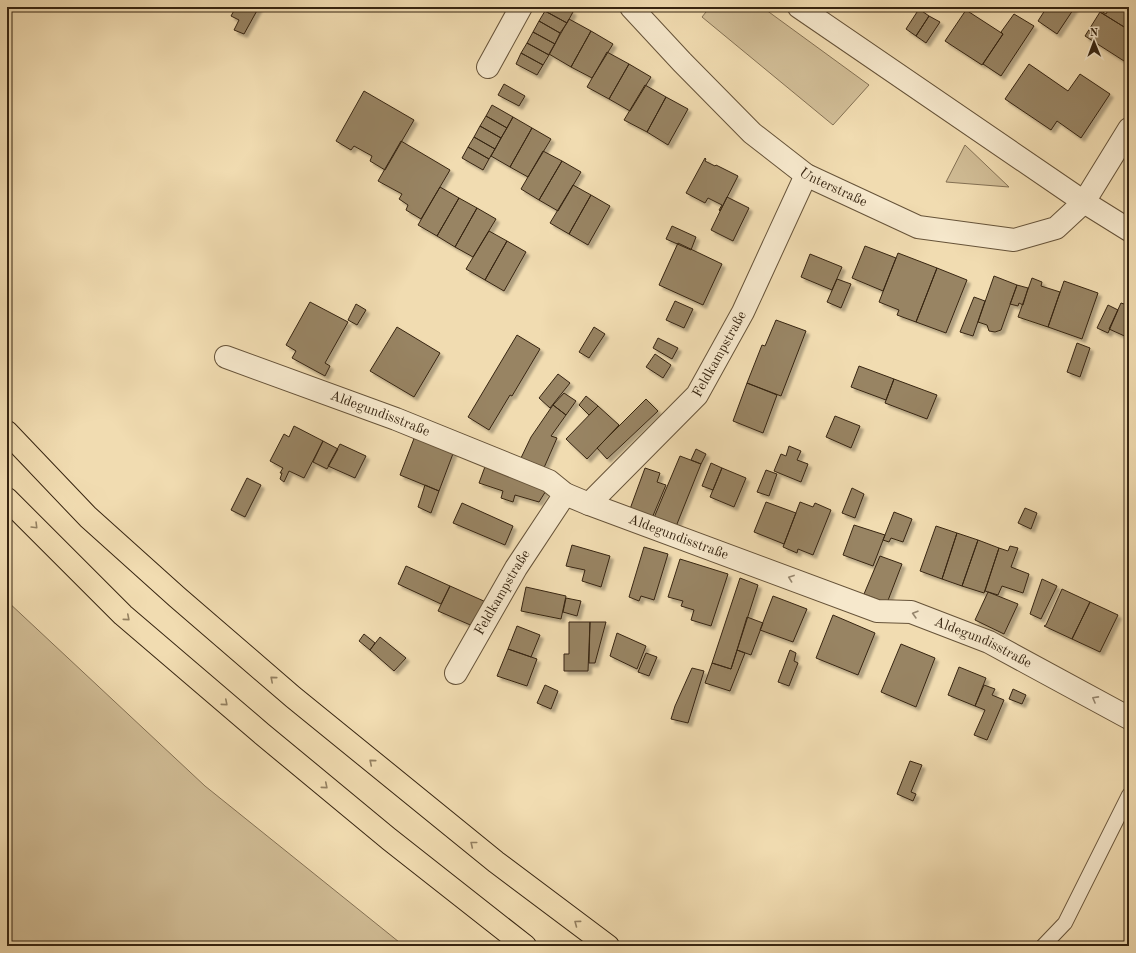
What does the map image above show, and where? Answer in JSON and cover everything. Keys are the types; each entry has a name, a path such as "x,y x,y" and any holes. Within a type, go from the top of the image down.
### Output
{"highway":[{"path":"7,432 88,517 293,697 496,862 608,946"},
{"path":"7,499 123,615 261,734 388,839 526,946"}],"street":[{"path":"488,67 522,7"},
{"name":"Unterstraße","path":"632,7 682,62 752,133 806,175 918,227 1014,240 1056,228 1084,202 1129,129"},
{"path":"799,7 1084,202 1129,230"},
{"name":"Feldkampstraße","path":"589,504 697,395 743,312 806,175"},
{"name":"Aldegundisstraße","path":"226,357 403,422 549,481 565,494 589,504 877,611 911,612 989,642 1129,718"},
{"name":"Feldkampstraße","path":"456,673 516,568 565,494"}],"lane":[{"path":"1043,946 1065,923 1129,794"}],"shaded area":[{"path":"710,7 762,7 869,85 833,125 702,17"},
{"path":"965,145 1009,187 946,182"},
{"path":"7,601 205,786 404,946 7,946"}],"building":[{"path":"236,7 259,7 244,34 234,30 239,20 231,16"},
{"path":"547,7 564,7 573,12 567,23 545,11"},
{"path":"1047,7 1075,7 1057,34 1038,21"},
{"path":"1110,7 1129,7 1129,30 1100,12 1101,11 1106,14"},
{"path":"919,9 929,16 916,36 906,29"},
{"path":"966,10 1003,34 982,65 945,41"},
{"path":"545,11 567,23 560,33 539,21"},
{"path":"1100,12 1129,30 1129,52 1124,61 1085,36"},
{"path":"1014,14 1034,26 1001,76 983,64 1003,34 1001,32"},
{"path":"929,16 940,22 926,43 916,36"},
{"path":"569,19 591,31 571,67 549,54"},
{"path":"539,21 560,33 555,44 533,32"},
{"path":"591,31 613,44 592,78 571,67"},
{"path":"533,32 555,44 549,55 527,43"},
{"path":"527,43 549,55 543,65 521,53"},
{"path":"607,52 629,64 609,99 587,87"},
{"path":"521,53 543,65 537,75 516,64"},
{"path":"629,64 651,77 630,111 609,99"},
{"path":"1029,64 1068,91 1080,74 1110,94 1081,138 1057,121 1051,130 1005,99"},
{"path":"504,84 525,96 519,106 498,95"},
{"path":"645,85 666,97 647,132 624,120"},
{"path":"364,91 414,120 385,170 370,161 372,156 354,146 351,150 336,141"},
{"path":"666,97 688,109 668,145 647,132"},
{"path":"492,105 513,117 507,128 486,116"},
{"path":"486,116 507,128 501,138 480,126"},
{"path":"513,117 532,128 510,167 491,156"},
{"path":"480,126 501,138 495,149 474,137"},
{"path":"532,128 551,139 528,177 510,167"},
{"path":"474,137 495,149 489,159 468,147"},
{"path":"401,141 450,170 421,219 406,210 408,205 399,199 402,194 378,181"},
{"path":"468,147 489,159 483,170 462,158"},
{"path":"543,151 562,161 539,200 521,189"},
{"path":"705,158 705,161 738,176 720,211 719,210 722,205 708,198 705,203 686,193"},
{"path":"562,161 581,172 558,211 539,200"},
{"path":"573,185 591,195 569,234 550,223"},
{"path":"440,187 459,198 437,236 418,225"},
{"path":"591,195 610,206 588,245 569,234"},
{"path":"727,197 749,208 733,241 711,230"},
{"path":"459,198 477,208 455,247 437,236"},
{"path":"477,208 496,219 473,257 455,247"},
{"path":"672,226 696,237 691,250 666,239"},
{"path":"489,231 507,241 485,280 466,269"},
{"path":"507,241 526,252 504,291 485,280"},
{"path":"678,243 722,264 703,305 659,285"},
{"path":"865,246 896,258 883,291 852,278"},
{"path":"898,253 937,268 916,322 897,315 899,310 879,302"},
{"path":"810,254 842,267 832,290 801,277"},
{"path":"937,268 967,280 946,333 916,322"},
{"path":"994,276 1017,285 1001,330 995,332 989,331 987,325 978,322"},
{"path":"1032,278 1042,282 1041,286 1060,292 1048,327 1018,317"},
{"path":"837,279 851,284 841,308 827,302"},
{"path":"1064,281 1098,293 1082,339 1048,327"},
{"path":"1017,285 1028,288 1023,305 1019,303 1018,306 1010,304"},
{"path":"1129,294 1129,338 1109,329 1121,303 1124,304"},
{"path":"974,297 985,301 973,336 960,332"},
{"path":"675,301 693,309 684,328 666,320"},
{"path":"310,302 348,322 325,363 330,366 325,376 292,358 296,351 286,345"},
{"path":"356,304 366,310 357,325 348,320"},
{"path":"1108,305 1118,310 1108,333 1097,328"},
{"path":"776,320 806,331 781,396 747,383 762,345 765,346"},
{"path":"397,327 440,353 414,397 370,371"},
{"path":"594,327 605,334 589,358 579,352"},
{"path":"517,335 540,349 512,396 510,395 489,430 468,417"},
{"path":"658,338 678,348 672,359 653,348"},
{"path":"1077,343 1090,348 1080,377 1067,372"},
{"path":"655,354 671,365 663,378 646,367"},
{"path":"859,366 894,379 886,400 851,387"},
{"path":"558,374 570,383 550,408 539,398"},
{"path":"894,379 937,395 927,419 885,403"},
{"path":"747,383 777,395 763,433 733,421"},
{"path":"564,393 576,401 566,415 553,405"},
{"path":"586,396 598,406 589,415 579,405"},
{"path":"646,399 658,411 607,459 597,448"},
{"path":"553,405 566,415 551,436 557,438 543,470 520,460 531,437"},
{"path":"598,406 619,425 587,459 566,439"},
{"path":"835,416 860,426 851,448 826,437"},
{"path":"294,426 323,441 304,478 289,471 284,482 280,479 282,473 280,473 283,468 270,461 284,434 289,437"},
{"path":"415,436 454,451 439,491 400,475"},
{"path":"323,441 338,449 327,469 313,462"},
{"path":"340,444 366,456 355,478 328,466"},
{"path":"789,446 801,451 797,460 808,464 801,482 774,471 781,454 786,456"},
{"path":"696,449 706,454 701,464 691,460"},
{"path":"680,456 701,464 675,529 653,520"},
{"path":"711,463 722,468 713,490 702,486"},
{"path":"486,464 549,486 539,502 515,495 513,502 501,498 503,491 479,483"},
{"path":"645,468 660,473 657,482 666,485 652,518 630,509"},
{"path":"722,468 746,478 734,507 710,497"},
{"path":"766,470 777,474 769,496 757,492"},
{"path":"247,478 261,485 245,517 231,510"},
{"path":"425,485 439,491 431,513 418,507"},
{"path":"852,488 864,494 855,518 842,513"},
{"path":"766,502 796,513 784,544 754,532"},
{"path":"800,502 813,507 815,503 831,510 813,555 798,549 797,553 783,547"},
{"path":"462,503 513,526 505,545 453,523"},
{"path":"1025,508 1037,513 1031,529 1018,523"},
{"path":"894,512 912,519 903,542 891,538 889,542 883,540"},
{"path":"854,525 885,535 873,566 843,555"},
{"path":"936,526 957,533 942,579 920,571"},
{"path":"957,533 978,540 962,586 942,579"},
{"path":"978,540 999,548 984,593 962,586"},
{"path":"572,545 610,556 601,587 582,581 585,570 566,566"},
{"path":"1010,546 1018,548 1011,567 1029,574 1023,593 1002,586 998,595 985,591 999,548 1008,551"},
{"path":"644,547 668,554 654,600 641,596 639,601 629,597"},
{"path":"880,556 902,564 887,603 864,594"},
{"path":"680,559 728,574 711,626 691,620 694,610 681,606 683,601 668,597"},
{"path":"406,566 450,586 441,604 398,584"},
{"path":"740,578 758,585 731,669 712,663"},
{"path":"1042,579 1057,586 1041,619 1030,614"},
{"path":"450,586 486,602 475,627 438,611"},
{"path":"526,587 566,596 561,619 521,611"},
{"path":"1062,589 1090,602 1072,639 1044,626 1046,625"},
{"path":"988,592 1018,604 1004,634 975,620"},
{"path":"773,596 807,609 793,642 760,630"},
{"path":"566,598 581,601 577,616 563,612"},
{"path":"1090,602 1118,615 1100,652 1072,639"},
{"path":"833,615 875,633 858,675 816,658"},
{"path":"747,617 763,623 751,655 737,650"},
{"path":"569,622 590,622 588,671 564,671 564,654 569,654"},
{"path":"590,622 606,622 595,663 589,663"},
{"path":"517,626 540,635 531,657 508,649"},
{"path":"617,633 646,646 637,669 610,656"},
{"path":"364,634 375,643 370,650 359,641"},
{"path":"380,637 406,658 394,671 370,650"},
{"path":"901,644 935,658 916,707 881,692"},
{"path":"508,649 537,659 527,686 497,676"},
{"path":"737,650 745,653 730,691 705,683 712,663 731,669"},
{"path":"790,650 796,653 794,661 798,663 789,686 778,682"},
{"path":"646,653 657,657 649,676 638,672"},
{"path":"959,667 986,678 975,706 948,695"},
{"path":"692,668 704,671 688,723 671,719 675,706"},
{"path":"545,685 558,691 551,709 537,703"},
{"path":"984,685 995,689 992,695 1004,700 987,740 974,735 985,710 975,706"},
{"path":"1013,689 1026,695 1022,704 1009,699"},
{"path":"910,761 922,765 911,792 916,794 913,801 897,794"}]}
